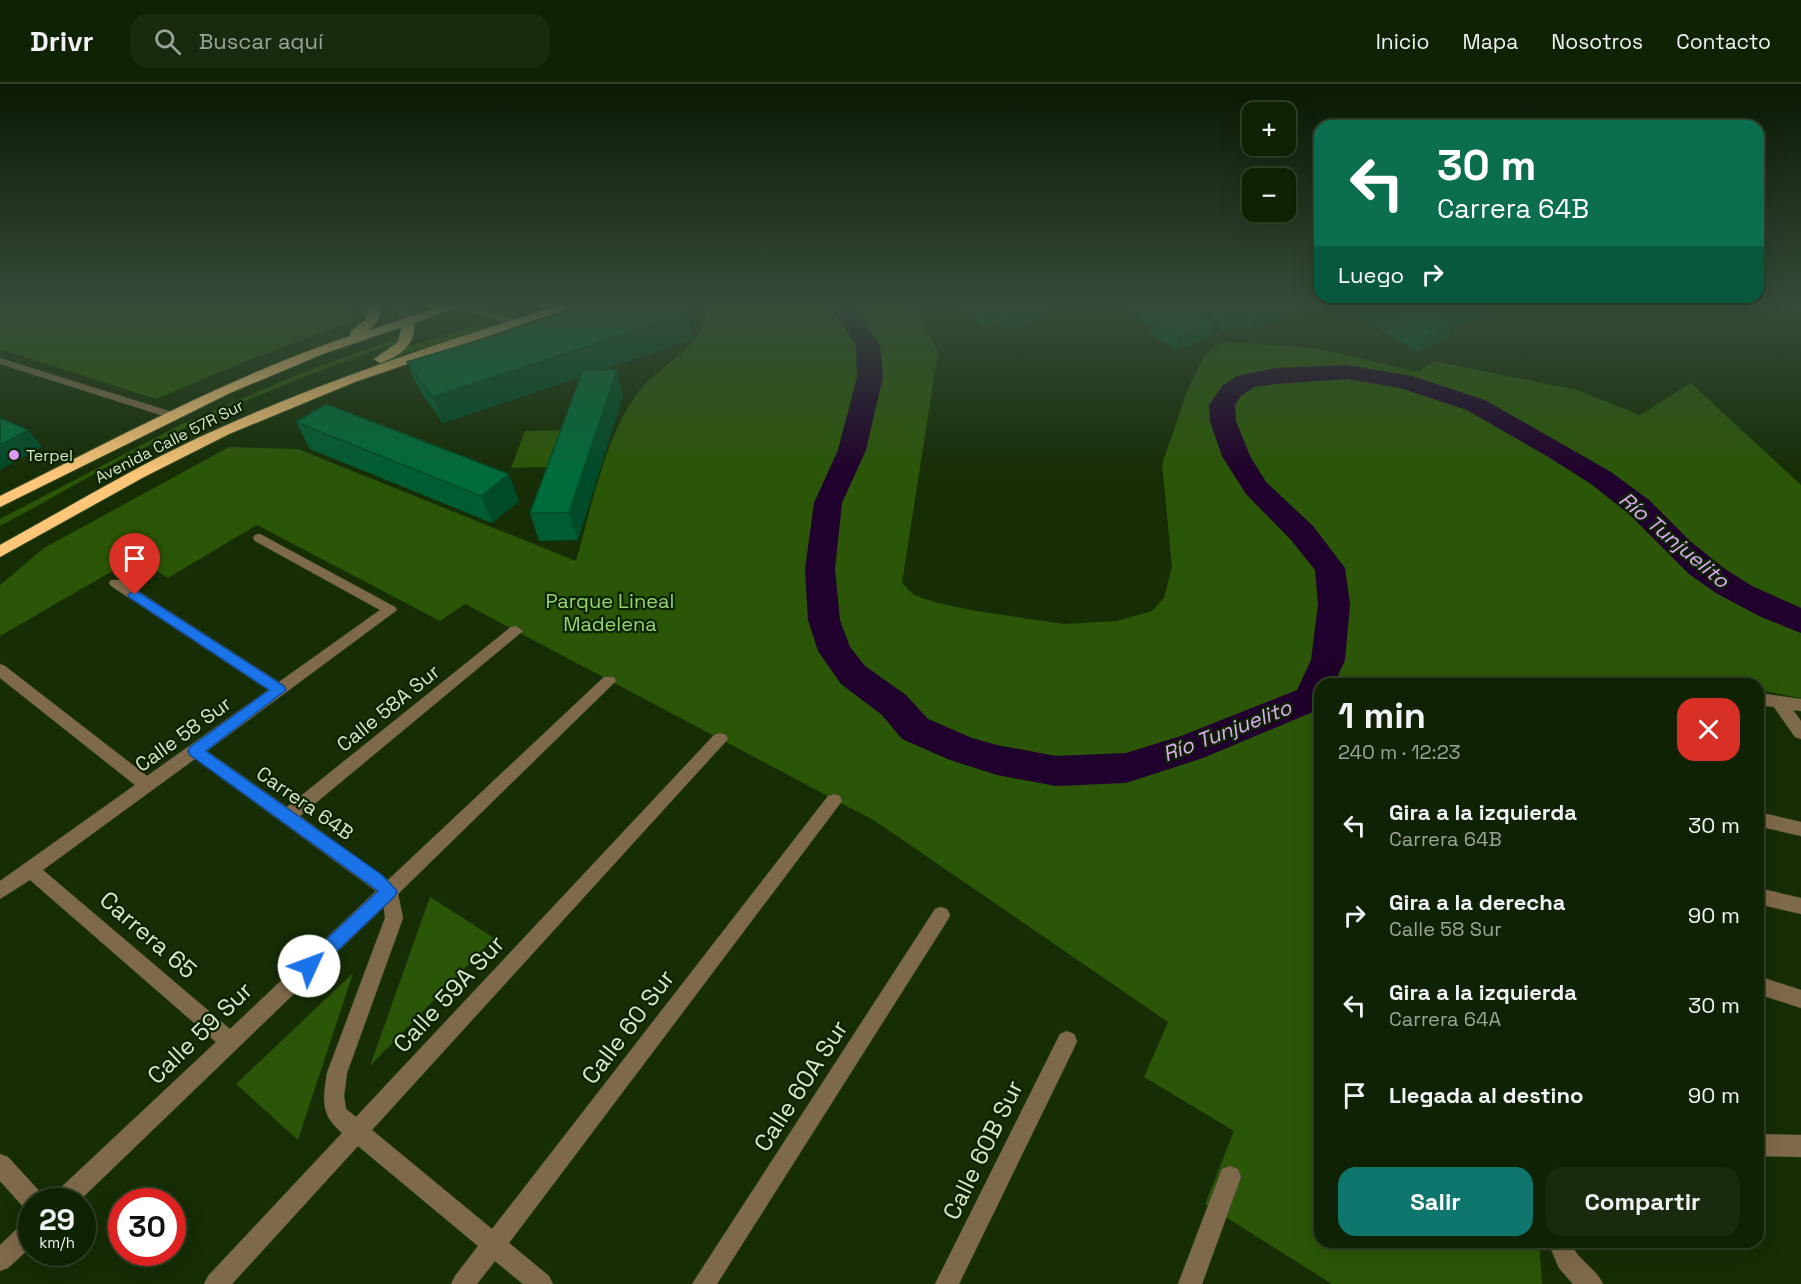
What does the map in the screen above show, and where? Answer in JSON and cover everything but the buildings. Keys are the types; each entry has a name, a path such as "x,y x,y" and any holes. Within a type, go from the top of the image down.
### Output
{"highway":[{"name":"Avenida Calle 57R Sur","path":"0,502 171,415 291,363"},
{"path":"87,504 126,476 179,445 369,363"},
{"name":"Avenida Calle 57R Sur","path":"0,552 196,444 284,405 394,363"}],"street":[{"path":"6,363 171,415"},
{"name":"Calle 58 Sur","path":"0,891 390,610 260,538"},
{"path":"116,583 280,690"},
{"name":"Calle 58A Sur","path":"288,816 516,631"},
{"path":"0,670 147,785"},
{"name":"Calle 59 Sur","path":"77,1188 609,681"},
{"path":"1764,699 1801,705"},
{"path":"1778,700 1801,733"},
{"name":"Calle 59A Sur","path":"216,1284 720,739"},
{"name":"Carrera 64B","path":"195,751 389,891"},
{"name":"Calle 60 Sur","path":"463,1284 834,801"},
{"path":"1764,820 1801,829"},
{"name":"Carrera 65","path":"30,869 230,1042"},
{"path":"389,891 394,904 394,918 337,1073 334,1096 336,1114 356,1133 541,1284"},
{"path":"1764,897 1801,906"},
{"name":"Calle 60A Sur","path":"704,1284 941,915"},
{"path":"1764,986 1801,999"},
{"name":"Calle 60B Sur","path":"947,1284 1067,1041"},
{"path":"1764,1145 1801,1146"},
{"path":"0,1165 21,1188"},
{"path":"1190,1284 1230,1177"},
{"path":"0,1260 18,1243"},
{"path":"1562,1248 1570,1264 1591,1284"}],"green space":[{"path":"44,363 241,363 156,399"},
{"path":"329,363 341,363 271,390 178,431 0,526 0,519 180,425"},
{"name":"Parque Lineal Madelena","path":"670,363 936,363 902,583 914,595 934,602 976,611 1064,624 1116,621 1152,611 1164,598 1172,567 1162,464 1188,389 1201,363 1379,363 1418,372 1431,363 1444,363 1577,390 1640,415 1691,383 1801,485 1801,698 1764,691 1764,678 1314,678 1314,1248 1539,1248 1542,1284 1332,1284 1205,1204 1234,1131 1144,1077 1168,1022 875,821 465,604 440,621 257,525 168,578 135,558 0,636 0,585 44,548 229,447 298,449 576,561 601,471 617,427 628,407 649,381"},
{"path":"563,430 550,467 511,468 525,431"},
{"path":"430,897 494,938 370,1066"},
{"path":"353,973 298,1140 236,1084"}],"waterway":[{"name":"Río Tunjuelito","path":"869,363 870,377 852,450 828,503 820,569 824,620 835,651 853,675 894,705 915,729 963,750 997,760 1056,771 1126,768 1190,748 1310,699 1314,690"},
{"name":"Río Tunjuelito","path":"1320,678 1328,660 1334,604 1330,568 1302,533 1256,488 1236,456 1223,421 1222,405 1231,391 1246,381 1275,376 1347,372 1403,381 1476,405 1601,478 1639,507 1700,566 1727,585 1755,601 1801,621"}],"place":[{"name":"Terpel","path":"14,455"}],"route":[{"path":"135,595 280,690 195,751 389,891 309,966"}]}
